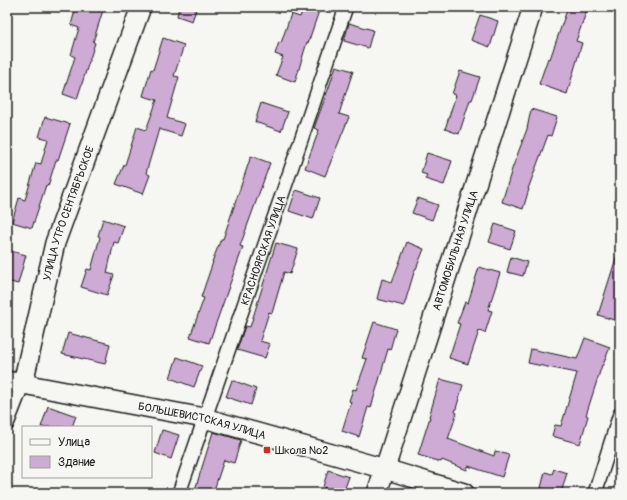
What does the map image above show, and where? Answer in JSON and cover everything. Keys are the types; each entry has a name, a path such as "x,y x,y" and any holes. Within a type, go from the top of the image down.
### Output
{"street":[{"name":"УЛИЦА УТРО СЕНТЯБРЬСКОЕ","path":"7,424 15,382 55,243 141,7"},
{"name":"КРАСНОЯРСКАЯ УЛИЦА","path":"179,493 346,7"},
{"name":"АВТОМОБИЛЬНАЯ УЛИЦА","path":"377,493 533,7"},
{"name":"БОЛЬШЕВИСТСКАЯ УЛИЦА","path":"15,382 204,418 464,493"},
{"path":"595,493 620,414"}],"building":[{"path":"76,7 104,7 93,42 95,43 77,99 63,94 75,57 71,55 79,28 71,25"},
{"path":"179,7 197,7 192,21 177,16"},
{"path":"304,7 319,11 308,43 307,42 295,82 276,75 283,57 275,54 279,42 281,43 291,14 300,17"},
{"path":"568,7 588,7 576,41 582,43 567,94 539,84 548,58 550,59"},
{"path":"480,15 498,21 490,47 471,40"},
{"path":"349,23 373,30 368,48 344,41"},
{"path":"163,38 184,45 174,76 179,77 167,118 185,124 181,136 159,129 146,173 150,175 143,194 116,184 125,165 137,127 146,130 157,100 143,96 151,69 153,70"},
{"path":"336,66 353,71 339,114 349,117 325,176 305,168 319,130 314,128"},
{"path":"460,71 480,77 472,100 470,100 459,134 445,129 456,95 452,94"},
{"path":"261,103 288,112 281,131 255,122"},
{"path":"531,109 557,117 551,136 548,135 528,189 523,209 502,202 512,169 527,129"},
{"path":"45,117 70,124 48,186 46,185 32,228 12,222 19,198 25,200 36,163 41,164 48,139 39,137"},
{"path":"427,153 452,161 444,185 425,179 427,175 421,173"},
{"path":"251,156 270,163 240,246 243,247 209,343 190,337 204,298 201,297 212,262 221,239 223,239"},
{"path":"296,190 320,198 313,219 289,211"},
{"path":"418,198 438,205 432,220 412,213"},
{"path":"103,219 124,226 118,243 114,242 107,273 114,275 107,295 81,287 87,269 91,270 100,237 98,236"},
{"path":"495,224 516,231 510,249 489,242"},
{"path":"407,242 424,249 415,269 404,306 377,299 382,279 392,282"},
{"path":"276,243 298,249 290,274 284,272 272,313 269,312 260,341 270,344 265,358 237,350 245,326 250,327"},
{"path":"7,250 26,255 18,284 7,281"},
{"path":"617,255 620,255 620,312 617,321 598,315"},
{"path":"511,257 527,262 523,276 507,272"},
{"path":"479,267 500,273 488,310 492,311 485,333 479,331 468,364 449,358 460,324 457,323 465,302 468,303"},
{"path":"374,322 396,329 390,350 388,349 371,408 368,407 359,437 342,431 351,402 349,401 353,389 356,390 367,359 362,358"},
{"path":"68,333 110,344 105,364 62,354"},
{"path":"585,338 610,347 602,365 586,415 588,416 580,444 552,436 555,425 561,426 577,373 528,363 531,349 577,359"},
{"path":"177,357 202,366 194,387 170,378"},
{"path":"440,379 463,385 455,412 457,413 448,439 494,456 495,451 509,455 502,477 468,466 467,470 442,460 441,462 418,455"},
{"path":"232,380 256,389 251,405 226,397"},
{"path":"48,406 76,416 72,426 41,426"},
{"path":"162,430 179,435 171,459 155,453"},
{"path":"213,432 241,440 234,463 224,460 213,493 194,493"},
{"path":"554,469 567,473 561,493 541,488 545,472 552,474"},
{"path":"328,470 349,477 343,493 323,487"}],"place":[{"name":"Школа №2","path":"267,450"}]}
